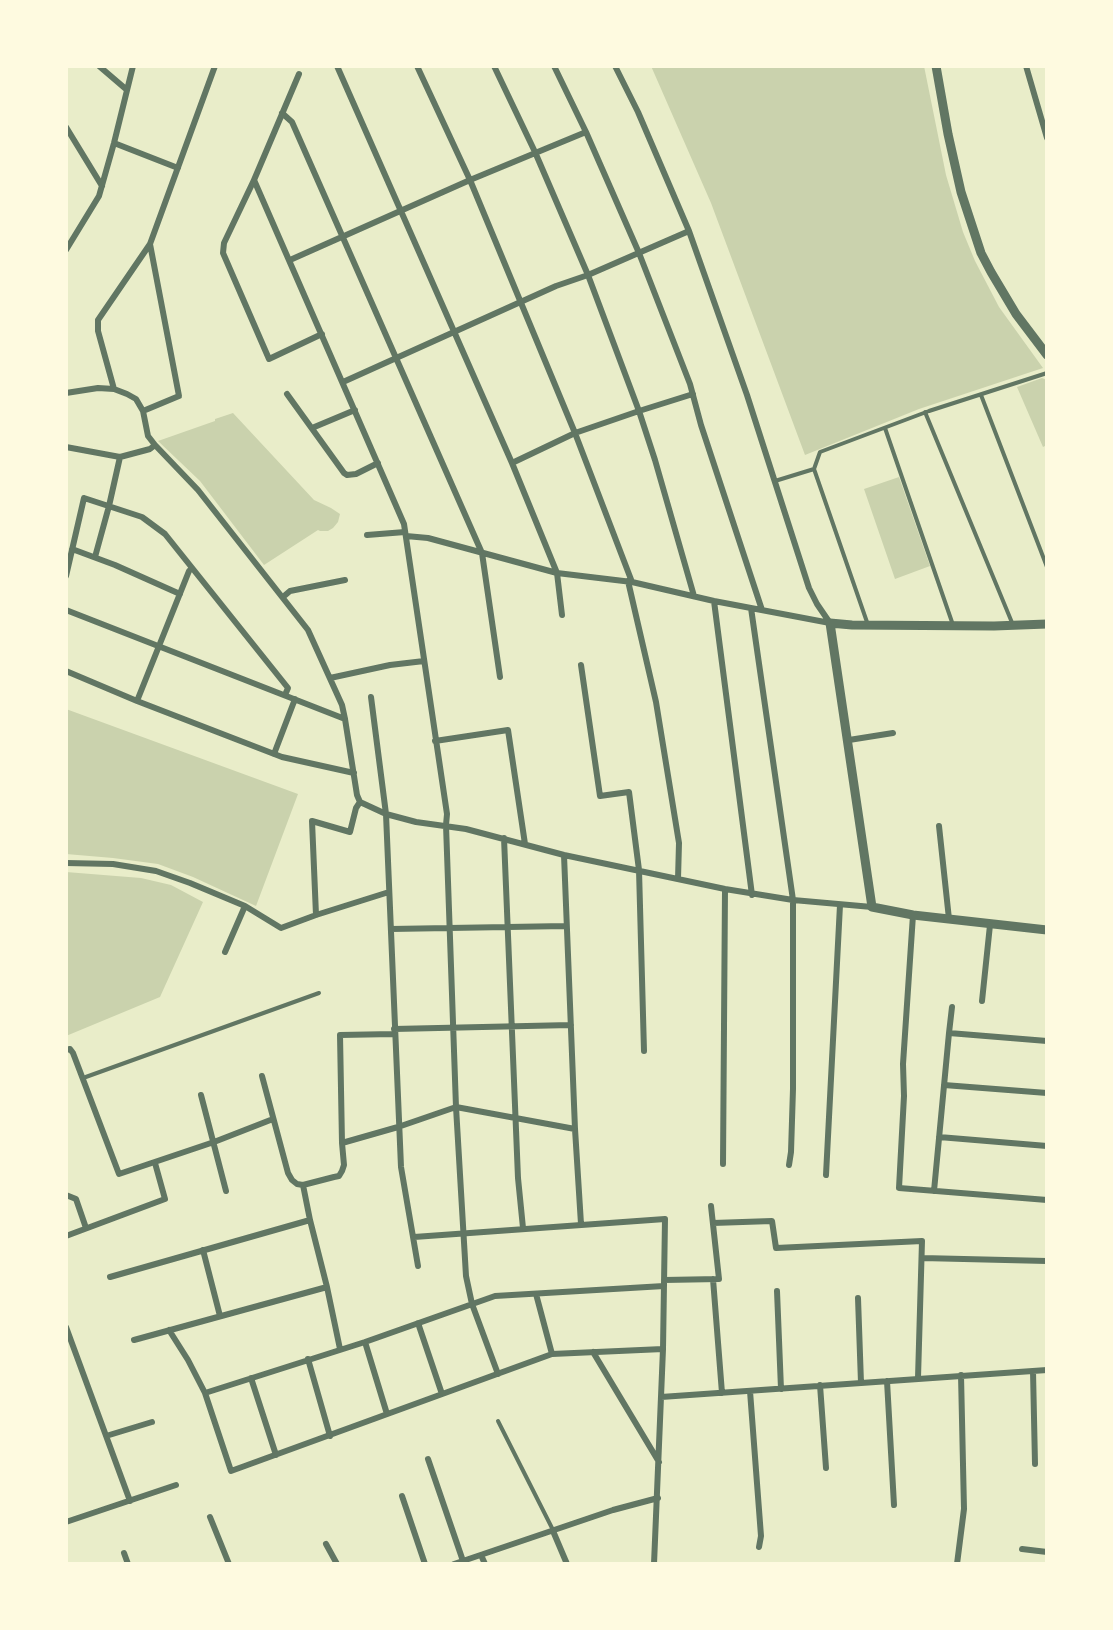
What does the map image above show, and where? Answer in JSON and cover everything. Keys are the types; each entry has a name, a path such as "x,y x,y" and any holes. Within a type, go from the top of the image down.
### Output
{"street":[{"path":"99,66 127,90"},
{"path":"66,250 99,196 134,66"},
{"path":"114,389 98,331 98,320 150,244 215,66"},
{"path":"337,66 512,463 557,573 562,615"},
{"path":"417,66 470,180 575,434 630,582 656,702 679,843 678,879"},
{"path":"494,66 535,152 588,275 639,411 694,596"},
{"path":"554,66 586,132 639,253 693,394 701,425 762,610"},
{"path":"615,66 638,112 689,231 747,395 809,588 830,622 872,908"},
{"path":"936,66 961,192 981,253 1016,314 1047,356"},
{"path":"1026,66 1047,138"},
{"path":"299,74 254,180 224,243 223,253 269,359 322,334"},
{"path":"282,113 292,122 482,553 500,677"},
{"path":"66,127 102,186"},
{"path":"290,260 470,180 586,132"},
{"path":"114,143 178,168"},
{"path":"254,180 405,525 447,814 456,1107 466,1276 472,1304 498,1374"},
{"path":"343,382 556,286 588,275 689,231"},
{"path":"143,411 179,396 150,244"},
{"path":"66,393 98,388 114,389 136,399 143,411 148,436 198,490 308,630 342,705 360,802 356,808 350,832 312,821 316,915"},
{"path":"287,394 344,473 356,474 378,463"},
{"path":"512,463 575,434 693,394"},
{"path":"312,428 355,410"},
{"path":"66,447 120,458 150,449 155,445"},
{"path":"95,557 120,458"},
{"path":"66,576 84,498 142,517 165,534 288,688 285,695"},
{"path":"367,535 405,534 428,538 557,573 630,582 714,601 830,622 953,626 1047,624"},
{"path":"72,549 180,594"},
{"path":"137,701 192,568"},
{"path":"283,597 290,591 345,580"},
{"path":"714,601 752,895"},
{"path":"751,608 793,900 791,1152 789,1165"},
{"path":"66,610 345,719"},
{"path":"330,678 390,665 424,661"},
{"path":"581,665 600,796 629,792 639,870 644,1051"},
{"path":"66,671 274,754 354,773"},
{"path":"371,697 386,814 401,1167 418,1266"},
{"path":"274,754 295,699"},
{"path":"435,741 508,730 525,844"},
{"path":"849,740 893,733"},
{"path":"360,802 386,814 416,822 446,825 564,855 752,895 1047,930"},
{"path":"939,826 950,919"},
{"path":"504,838 518,1178 524,1228"},
{"path":"564,855 581,1224"},
{"path":"66,862 112,864 156,871 244,906 281,928 389,892"},
{"path":"723,1164 725,889"},
{"path":"826,1175 840,905"},
{"path":"225,952 244,906"},
{"path":"914,915 903,1064 904,1096 899,1188 1047,1200"},
{"path":"982,1001 990,925"},
{"path":"391,929 566,926"},
{"path":"934,1191 952,1007"},
{"path":"262,1076 288,1173 297,1184 303,1185 339,1176 344,1165 340,1035 454,1028 571,1025"},
{"path":"948,1033 1047,1041"},
{"path":"66,1050 70,1049 73,1053 119,1174 214,1142 273,1119"},
{"path":"944,1085 1047,1093"},
{"path":"201,1095 225,1191"},
{"path":"342,1143 456,1107 575,1129"},
{"path":"939,1137 1047,1146"},
{"path":"66,1236 165,1199 155,1163"},
{"path":"303,1185 340,1349"},
{"path":"66,1195 76,1199 86,1228"},
{"path":"205,1393 364,1342 495,1296 719,1279 711,1206"},
{"path":"414,1237 665,1219 663,1349 654,1564"},
{"path":"110,1277 310,1220"},
{"path":"713,1223 772,1221 776,1248 922,1241 918,1378"},
{"path":"203,1250 220,1316"},
{"path":"922,1258 1047,1261"},
{"path":"713,1279 722,1393"},
{"path":"134,1340 327,1287"},
{"path":"777,1291 781,1389"},
{"path":"536,1294 552,1354"},
{"path":"858,1298 861,1383"},
{"path":"418,1323 442,1394"},
{"path":"66,1327 129,1501"},
{"path":"169,1330 205,1393 231,1471 552,1354 663,1349"},
{"path":"364,1342 387,1414"},
{"path":"593,1352 659,1463"},
{"path":"308,1359 330,1436"},
{"path":"660,1397 1047,1370"},
{"path":"1033,1371 1035,1464"},
{"path":"957,1564 964,1509 961,1375"},
{"path":"251,1377 276,1455"},
{"path":"887,1381 894,1505"},
{"path":"820,1386 826,1468"},
{"path":"750,1391 761,1536 759,1547"},
{"path":"106,1436 152,1422"},
{"path":"429,1459 463,1561"},
{"path":"66,1522 176,1485"},
{"path":"402,1496 425,1564"},
{"path":"454,1564 613,1510 658,1498"},
{"path":"210,1517 229,1564"},
{"path":"553,1531 567,1564"},
{"path":"326,1544 337,1564"},
{"path":"1022,1549 1047,1552"},
{"path":"124,1552 128,1564"},
{"path":"481,1555 485,1564"}],"lane":[{"path":"868,625 814,469 820,452 925,412 1047,373"},
{"path":"980,394 1047,567"},
{"path":"925,412 1013,626"},
{"path":"885,428 953,626"},
{"path":"774,481 814,469"},
{"path":"83,1078 319,993"},
{"path":"498,1421 553,1531"}],"green space":[{"path":"651,66 924,66 946,175 963,232 999,307 1043,368 919,409 805,455 711,203"},
{"path":"1042,378 1047,380 1047,445 1043,447 1017,387"},
{"path":"233,413 314,500 340,514 333,528 328,531 318,530 264,565 200,481 158,441"},
{"path":"899,477 930,566 895,579 864,489"},
{"path":"66,709 298,794 256,906 193,877 158,864 66,854"},
{"path":"66,872 141,878 171,885 203,902 160,997 66,1036"}]}
